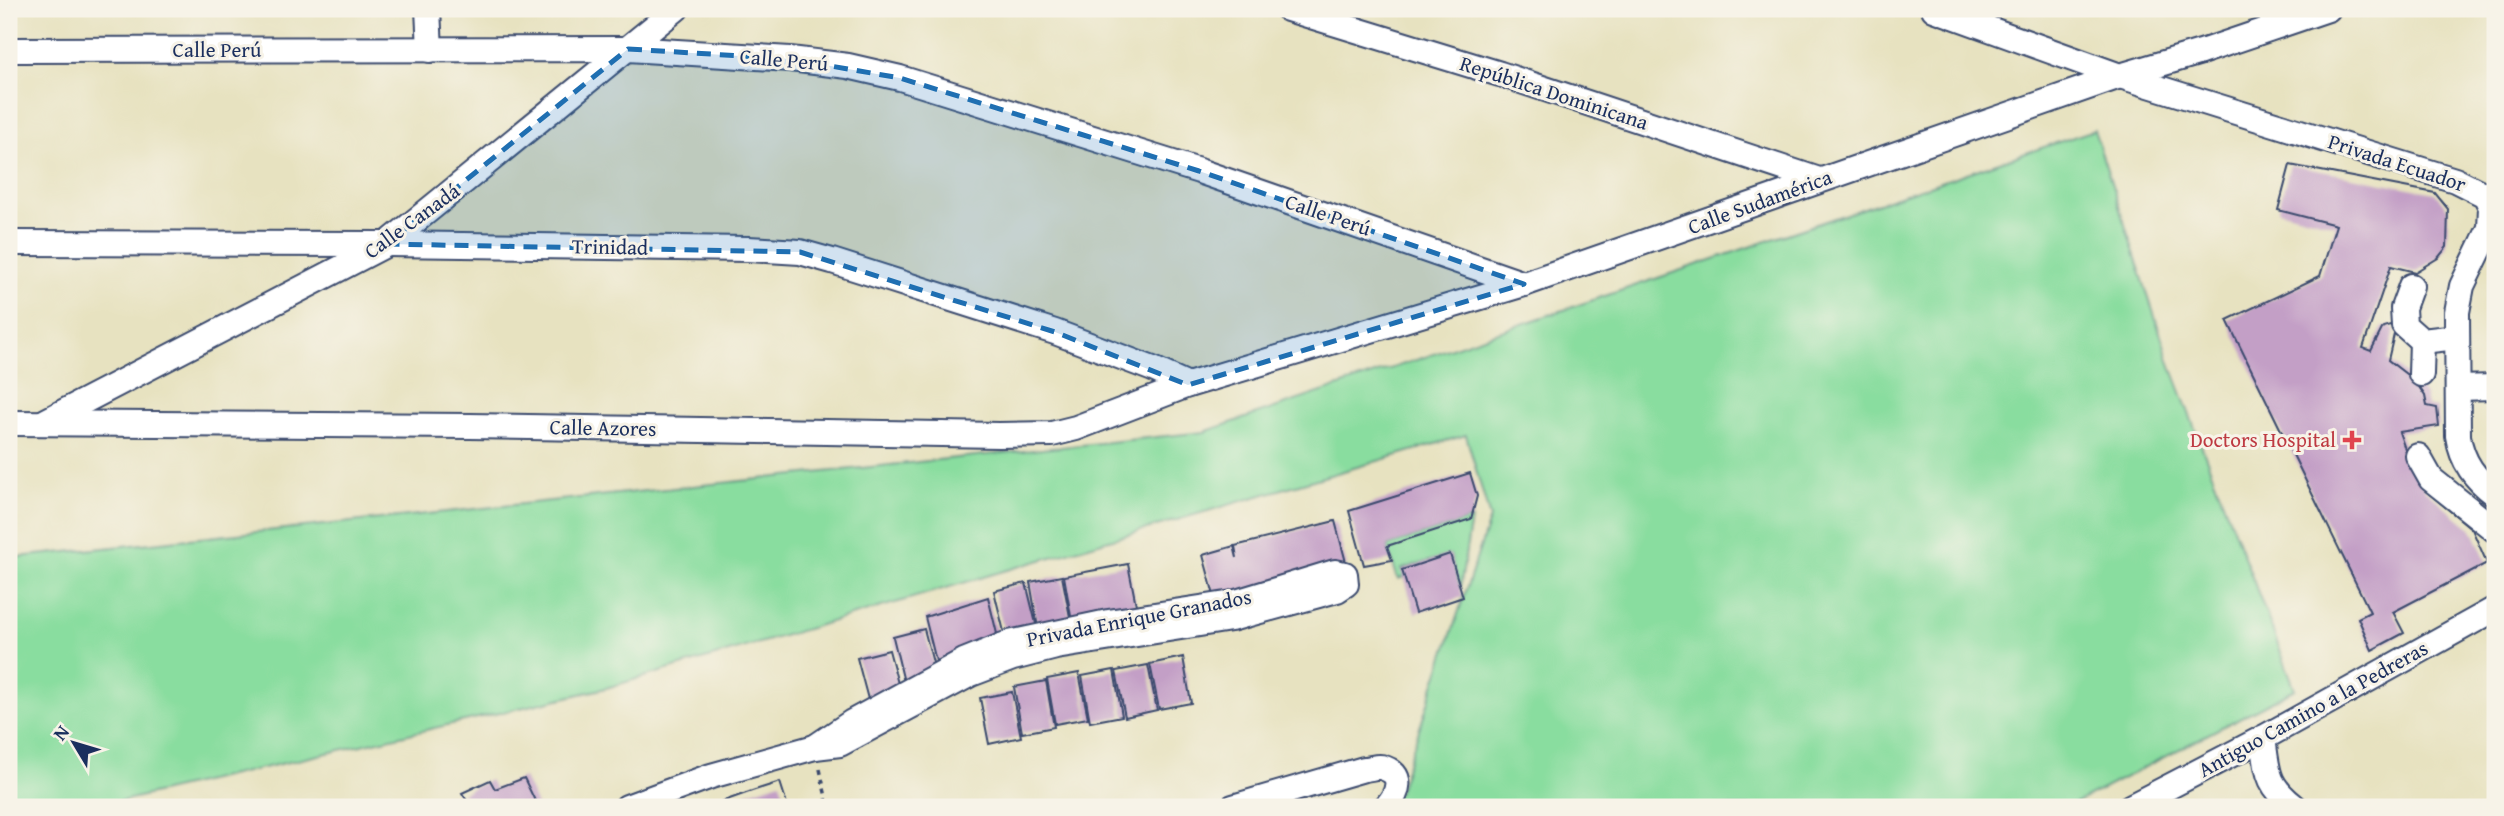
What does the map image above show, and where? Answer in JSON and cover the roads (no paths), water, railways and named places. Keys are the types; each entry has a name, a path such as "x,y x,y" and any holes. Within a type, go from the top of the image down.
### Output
{"street":[{"path":"428,9 430,50"},
{"name":"Calle Canadá","path":"43,423 387,244 676,9"},
{"name":"República Dominicana","path":"1288,9 1500,74 1819,180"},
{"path":"1934,9 2120,76"},
{"name":"Calle Sudamérica","path":"1188,385 1524,284 2120,76 2328,9"},
{"name":"Calle Perú","path":"9,50 628,50 849,65 900,78 1199,171 1524,284"},
{"name":"Privada Ecuador","path":"2120,76 2455,180 2485,195 2491,207 2490,228 2462,286 2456,312 2460,450 2469,470 2495,494"},
{"name":"Trinidad","path":"9,243 387,244 800,252 1055,332 1188,385"},
{"path":"2411,286 2403,308 2404,325 2422,341 2457,337"},
{"path":"2421,374 2422,341"},
{"name":"Calle Azores","path":"9,422 1052,434 1089,423 1188,385"},
{"path":"2458,388 2495,387"},
{"path":"2418,456 2431,479 2495,530"},
{"name":"Privada Enrique Granados","path":"1335,572 1345,574 1346,584 1337,590 1231,619 1056,646 1013,658 971,674 840,744 814,747 852,722 964,661 1009,643 1108,622 1233,603 1335,572"},
{"name":"Antiguo Camino a la Pedreras","path":"2130,807 2263,738 2495,609"},
{"path":"2263,738 2268,774 2273,787 2295,807"},
{"path":"627,807 711,776 814,747"},
{"path":"1233,807 1364,769 1382,767 1393,774 1399,785 1396,796 1387,807"}],"place":[{"name":"Doctors Hospital","path":"2352,440"}]}
